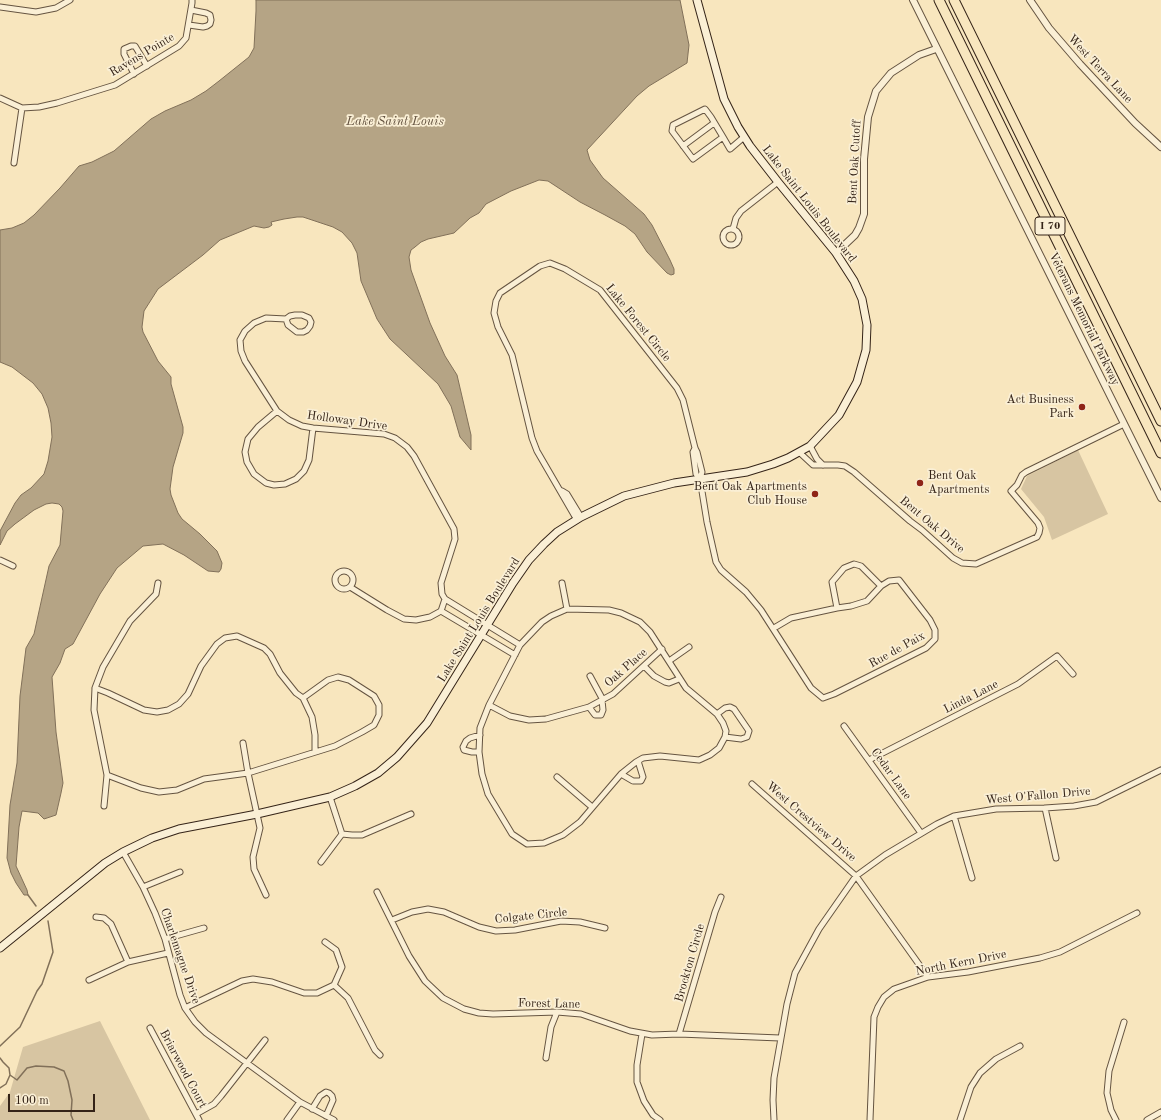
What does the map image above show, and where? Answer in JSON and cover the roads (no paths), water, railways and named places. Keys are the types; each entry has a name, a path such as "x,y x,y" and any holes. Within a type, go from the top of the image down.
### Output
{"highway":[{"name":"I 70","path":"939,0 1161,453"},
{"name":"I 70","path":"954,0 1161,421"}],"main road":[{"name":"Lake Saint Louis Boulevard","path":"0,948 105,863 123,852 152,838 179,829 257,814 330,797 355,786 378,773 397,757 427,723 513,583 529,560 557,532 579,518 624,496 674,483 734,474 773,464 810,446 839,415 857,382 866,350 867,325 862,299 854,281 836,253 778,182 744,137 724,99 697,0"}],"street":[{"path":"0,7 36,12 56,8 70,0"},
{"name":"Ravens Pointe","path":"0,98 22,108 39,108 115,85 179,46 186,38 192,0"},
{"name":"Veterans Memorial Parkway","path":"913,0 936,49 1161,498"},
{"name":"West Terra Lane","path":"1030,0 1049,28 1080,64 1161,147"},
{"path":"189,25 203,27 210,24 211,20 210,15 206,13 191,10"},
{"path":"134,74 124,54 124,49 130,46 135,46 147,66"},
{"name":"Bent Oak Cutoff","path":"836,253 855,235 864,214 864,159 868,117 876,91 891,73 919,55 936,49"},
{"path":"14,163 22,108"},
{"path":"723,138 693,159 672,131 673,125 705,109 730,149 744,137"},
{"path":"683,146 714,123"},
{"path":"733,229 736,218 741,210 778,182"},
{"name":"Lake Forest Circle","path":"579,518 567,494 562,492 537,451 532,438 512,355 498,327 494,313 496,301 500,293 540,266 550,263 565,269 600,290 677,388 683,400 695,448 698,452 702,472 700,479"},
{"path":"295,315 307,316 311,322 307,330 298,332 288,325 286,320 290,316 295,315"},
{"name":"Holloway Drive","path":"286,320 266,318 254,323 245,331 240,340 241,351 245,361 278,411 289,420 302,426 313,428 384,434 395,438 407,447 414,456 454,529 455,539 441,583 442,594 445,599"},
{"path":"278,411 258,427 248,439 245,452 247,462 254,474 266,483 274,485 285,484 296,479 304,471 309,460 313,428"},
{"name":"Bent Oak Drive","path":"799,452 812,465 845,466 854,472 953,558 962,563 976,564 1036,537 1040,533 1038,523 1011,491 1017,485 1022,475 1124,424"},
{"path":"810,446 817,459 823,465"},
{"name":"Rue de Paix","path":"700,479 707,522 716,562 721,570 746,592 761,610 774,628 811,688 823,698 834,694 926,648 935,639 935,630 930,620 899,580 889,581 881,586 867,601 851,606 791,618 774,628"},
{"path":"0,560 13,566"},
{"path":"837,608 832,582 844,568 854,564 861,566 881,586"},
{"path":"104,806 107,775 94,710 95,688 103,667 130,621 156,594 158,583"},
{"path":"562,583 567,609"},
{"path":"350,586 404,619 416,620 430,617 441,611 445,599 520,645"},
{"path":"567,609 609,610 626,614 640,622 650,632 686,688 717,714 726,731 725,737 719,748 710,755 699,760 660,756 643,758 621,774 580,822 563,835 544,843 527,844 512,834 488,794 482,774 479,752 480,728 488,705 520,645 542,622 567,609"},
{"path":"441,611 515,655"},
{"path":"95,688 144,710 157,712 168,710 179,704 188,694 201,666 217,644 225,638 237,636 264,648 270,654 280,673 296,693 303,698 312,717 315,735 315,752"},
{"path":"669,661 689,647"},
{"name":"Oak Place","path":"488,705 510,716 529,720 546,719 589,708 613,694 662,649"},
{"name":"Linda Lane","path":"870,760 1018,684 1057,656 1073,674"},
{"path":"644,666 654,676 665,682 669,683 679,679"},
{"name":"Oak Place","path":"589,708 595,715 601,715 603,710 603,700 590,676"},
{"path":"107,775 141,788 159,792 177,790 204,779 248,773 335,746 374,725 379,715 379,705 374,696 349,680 338,677 328,680 303,698"},
{"path":"717,714 730,706 734,709 749,730 747,737 741,739 725,737"},
{"name":"Cedar Lane","path":"844,726 922,833"},
{"path":"479,752 464,750 463,747 466,740 480,735"},
{"path":"243,743 260,828 253,857 254,868 266,895"},
{"path":"621,774 633,781 641,781 643,777 638,761"},
{"name":"West O'Fallon Drive","path":"774,1120 774,1086 780,1038 795,974 819,929 856,876 885,855 937,824 954,816 996,809 1074,806 1096,802 1161,770"},
{"path":"557,777 592,807"},
{"name":"West Crestview Drive","path":"752,784 856,876 928,978"},
{"path":"330,797 342,834"},
{"path":"1045,808 1056,858"},
{"path":"342,834 362,835 411,814"},
{"path":"954,816 972,878"},
{"path":"321,862 342,834"},
{"name":"Charlemagne Drive","path":"123,852 143,887 155,913 165,939 185,1008 195,1022 206,1033 300,1102 334,1120"},
{"path":"143,887 180,872"},
{"name":"Forest Lane","path":"377,892 409,956 426,981 443,998 464,1009 479,1013 493,1014 557,1012 581,1014 630,1031 652,1035 680,1034 780,1038"},
{"name":"Brockton Circle","path":"680,1034 715,912 721,897"},
{"name":"Colgate Circle","path":"392,920 412,912 428,909 444,912 479,927 496,931 515,930 561,921 580,922 605,928"},
{"name":"North Kern Drive","path":"870,1120 874,1017 884,998 894,989 928,978 983,969 1053,954 1084,941 1137,913"},
{"path":"96,917 104,918 111,924 128,962"},
{"path":"165,939 204,928"},
{"path":"185,1008 242,981 253,979 272,982 304,993 317,993 334,985 340,972 341,962 336,950 324,942"},
{"path":"89,980 128,962 168,953"},
{"path":"334,985 348,998 375,1050 380,1055"},
{"path":"546,1058 551,1027 557,1012"},
{"path":"1116,1120 1111,1110 1107,1093 1109,1071 1124,1022"},
{"name":"Briarwood Court","path":"150,1028 199,1120"},
{"path":"642,1034 637,1064 637,1082 644,1101 653,1115 660,1120"},
{"path":"196,1114 214,1104 265,1040"},
{"path":"960,1120 971,1087 980,1073 996,1059 1020,1046"},
{"path":"312,1109 320,1096 326,1092 329,1093 333,1100 326,1116"},
{"path":"287,1120 300,1102"},
{"path":"1147,1120 1161,1112"}],"water":[{"name":"Lake Saint Louis","path":"256,0 680,0 689,45 687,63 649,86 637,96 587,150 590,160 603,178 644,214 652,225 670,260 674,269 674,274 671,275 667,273 647,252 635,234 625,226 580,202 548,181 539,180 511,191 486,204 479,213 470,218 454,233 428,239 421,242 411,250 409,257 411,270 430,323 445,356 457,375 471,435 471,450 460,437 451,406 438,384 390,339 377,319 361,281 357,253 352,243 342,232 333,227 303,217 271,222 272,225 264,228 254,226 220,240 203,255 158,289 144,311 142,327 143,332 158,361 171,377 171,384 183,427 183,433 173,467 170,489 171,495 182,519 217,551 222,563 221,569 219,572 208,571 184,555 163,544 143,546 117,568 100,594 73,644 65,649 60,663 52,677 56,732 63,783 56,815 44,819 38,813 22,811 19,827 16,866 27,890 28,895 24,895 11,873 7,858 10,805 17,763 20,696 26,648 34,634 49,566 60,545 63,511 59,504 52,503 46,504 34,510 7,531 0,545 0,531 15,503 21,495 31,488 44,474 52,437 48,408 42,394 33,383 12,367 0,362 0,230 12,228 24,223 34,215 79,166 92,162 114,151 151,119 165,111 191,100 206,91 249,57 254,48"}],"waterway":[{"path":"28,895 36,906"},
{"path":"0,1046 20,1027 37,991 42,984 53,952 48,921"},
{"path":"0,1058 9,1068 10,1075 6,1084 0,1088"},
{"path":"10,1075 17,1080 27,1068 36,1066 54,1067 64,1071 72,1100 71,1115 73,1120"}],"place":[{"name":"Act Business Park","path":"1082,407"},
{"name":"Bent Oak Apartments","path":"920,483"},
{"name":"Bent Oak Apartments Club House","path":"815,494"}]}
